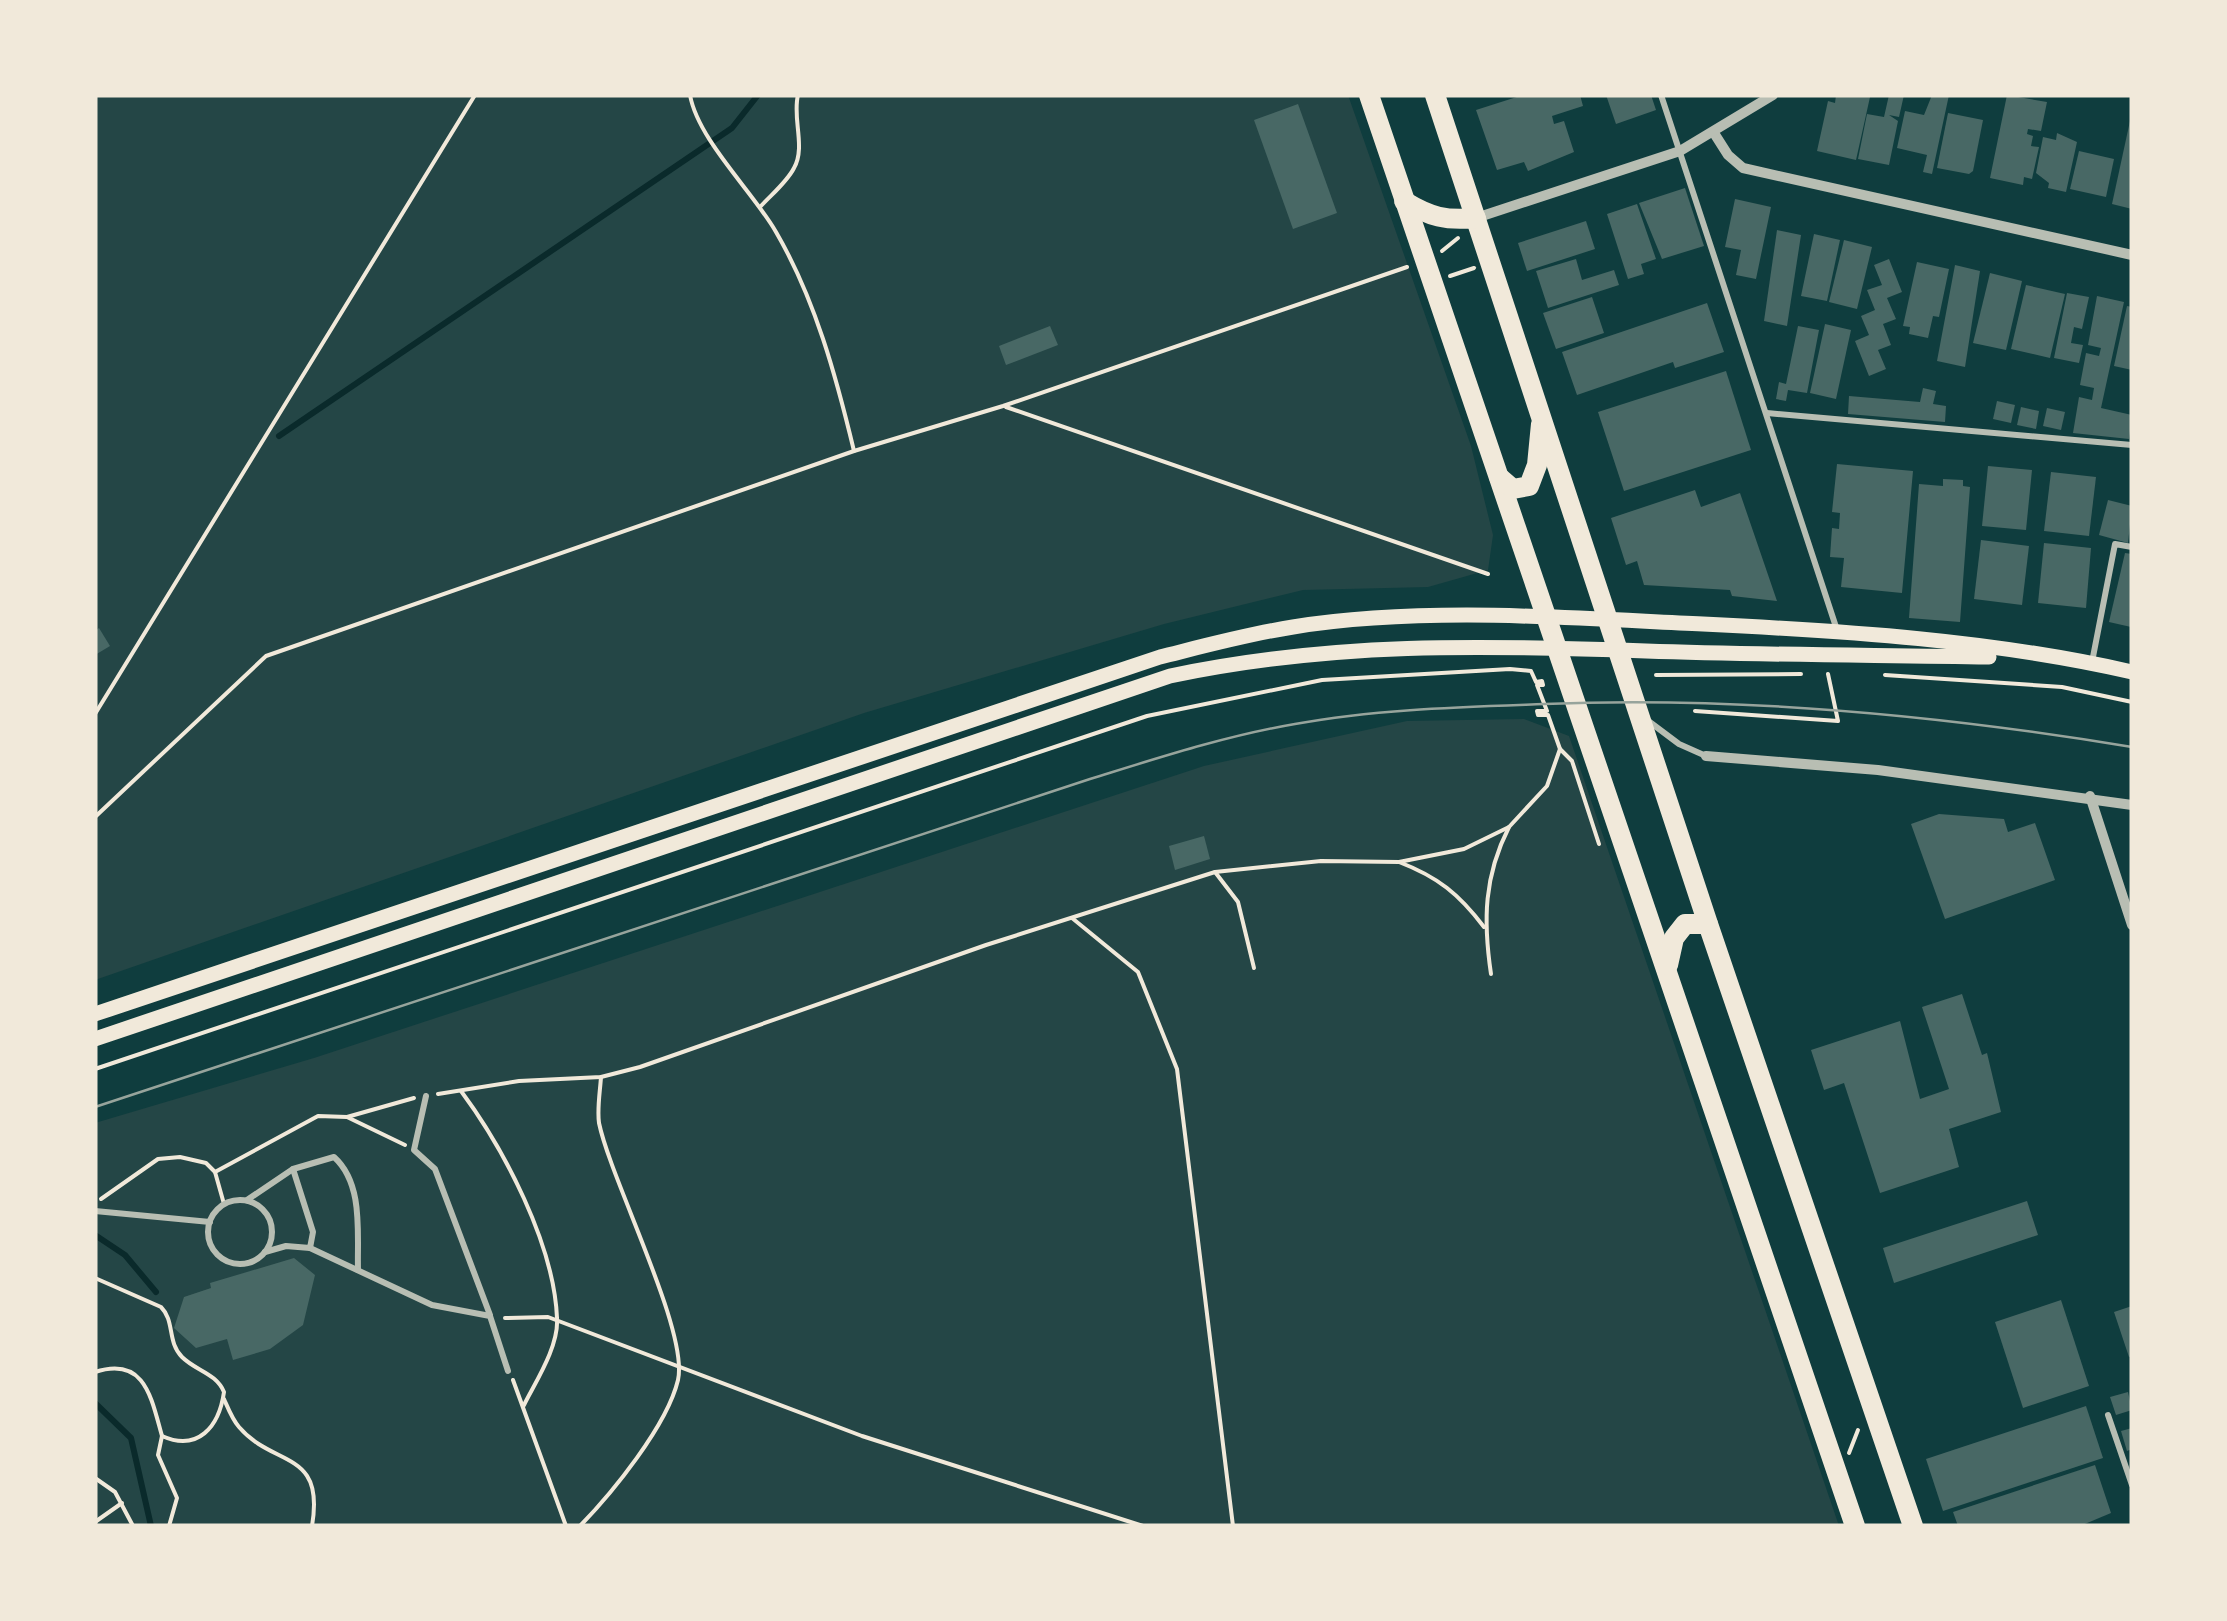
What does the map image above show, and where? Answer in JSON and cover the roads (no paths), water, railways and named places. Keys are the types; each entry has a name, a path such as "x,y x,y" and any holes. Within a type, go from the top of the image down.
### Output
{"highway":[{"path":"1369,95 1668,966 1855,1526"},
{"path":"1436,95 1470,226 1542,417 1708,924 1913,1526"},
{"path":"1404,201 1428,216 1470,226"},
{"path":"1499,477 1512,490 1529,486 1537,465 1542,417"},
{"path":"1668,966 1674,938 1685,924 1708,924"}],"main road":[{"path":"95,1014 1143,663 1227,640 1366,620 1608,619 1837,630 2072,658 2132,672"},
{"path":"95,1040 416,928 1170,676 1311,651 1558,649 2072,658"},
{"path":"410,908 416,928"}],"street":[{"path":"1470,226 1680,151 1774,95"},
{"path":"1714,133 1728,156 1743,168 2132,256"},
{"path":"1706,756 1878,770 2090,796 2132,805"},
{"path":"2090,796 2132,925"}],"lane":[{"path":"1661,95 1837,630"},
{"path":"1767,413 2132,445"},
{"path":"2092,663 2115,544 2132,547"},
{"path":"1638,712 1664,735 1706,756"},
{"path":"426,1096 414,1150 435,1169 508,1371"},
{"path":"358,1271 357,1214 344,1166 334,1157 292,1169 246,1200 224,1204 210,1222 211,1244 225,1260 247,1263 286,1246 310,1248 358,1271 432,1305 490,1316"},
{"path":"292,1169 313,1232 310,1248"},
{"path":"246,1200 268,1215 272,1228 265,1252"},
{"path":"95,1209 210,1222"},
{"path":"2108,1415 2132,1485"}],"waterway":[{"path":"279,436 732,128 758,95"},
{"path":"95,1235 125,1255 156,1292"},
{"path":"95,1403 131,1438 151,1526"}],"tram line":[{"path":"95,1107 1090,779 1217,741 1295,724 1450,708 1691,703 1912,717 2132,747"}]}
